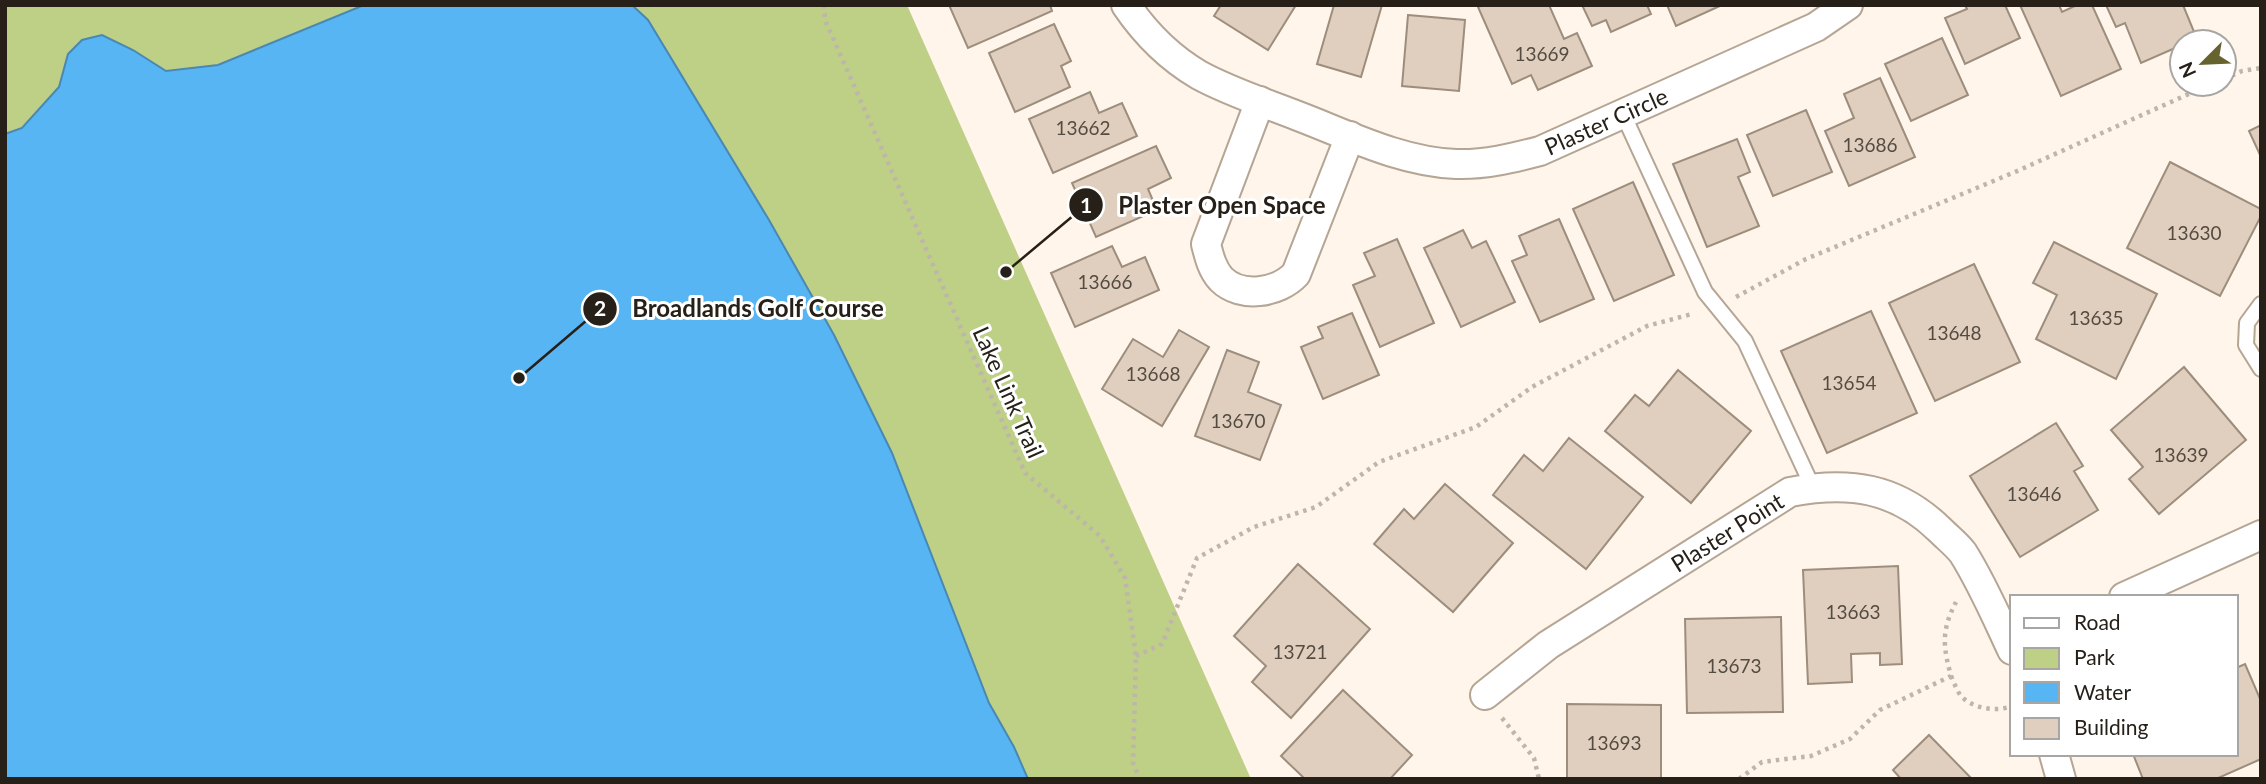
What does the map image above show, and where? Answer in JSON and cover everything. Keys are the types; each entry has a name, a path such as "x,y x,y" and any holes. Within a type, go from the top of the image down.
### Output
{"street":[{"name":"Plaster Circle","path":"1126,5 1137,21 1164,49 1198,74 1260,101 1409,158 1456,164 1499,162 1540,151 1816,27 1848,5"},
{"path":"1260,101 1206,244 1212,265 1222,280 1237,288 1251,292 1269,289 1289,281 1296,274 1350,136"},
{"name":"Plaster Point","path":"1485,695 1548,645 1790,492 1813,488 1851,486 1886,494 1924,515 1962,551 2010,644"},
{"path":"2128,595 2261,535"},
{"path":"2055,756 2061,779"}],"lane":[{"path":"1623,114 1705,292 1745,341 1813,488"},
{"path":"2261,304 2247,323 2246,345 2261,369"}],"path":[{"name":"Lake Link Trail","path":"824,5 825,20 1025,473 1100,536 1125,578 1136,656 1133,763 1140,779"},
{"path":"2238,73 2261,68"},
{"path":"1136,656 1162,644 1196,558 1254,527 1316,507 1379,462 1476,427 1532,387 1647,326 1710,310 1748,292 1806,258 2015,172 2180,98"},
{"path":"1978,583 1955,603 1948,618 1943,646 1951,676 1963,698 1987,709 2000,711 2010,707"},
{"path":"1739,779 1762,762 1811,756 1850,738 1880,710 1951,676"},
{"path":"1485,695 1534,758 1539,779"}],"green space":[{"path":"5,5 907,5 1251,779 5,779"}],"water":[{"path":"364,5 632,5 648,20 769,220 834,335 892,453 989,703 1014,747 1028,779 5,779 5,134 22,128 59,87 68,54 82,40 102,35 133,50 166,71 218,65"}],"building":[{"path":"949,5 1050,5 1052,11 968,48"},
{"path":"1221,5 1296,5 1268,50 1214,16"},
{"path":"1334,5 1382,5 1361,77 1317,64"},
{"path":"1549,5 1564,39 1577,33 1592,66 1538,90 1531,75 1512,84 1478,7"},
{"path":"1582,5 1647,5 1651,14 1611,32 1606,20 1592,26"},
{"path":"1667,5 1722,5 1676,26"},
{"path":"1965,5 2005,5 2020,38 1965,64 1945,18 1967,9"},
{"path":"2020,5 2059,5 2062,12 2077,5 2092,5 2121,69 2061,96"},
{"path":"2106,5 2183,5 2192,28 2168,28 2168,51 2141,63 2125,23 2116,27"},
{"path":"1408,15 1465,20 1459,91 1402,86"},
{"path":"1054,24 1071,61 1061,66 1070,87 1015,112 989,53"},
{"path":"1942,38 1968,95 1911,121 1885,64"},
{"path":"1880,78 1915,157 1849,186 1825,131 1854,118 1844,94"},
{"path":"1090,92 1099,113 1122,103 1137,136 1053,173 1029,119"},
{"path":"1806,110 1832,172 1773,196 1747,135"},
{"path":"2261,125 2261,157 2249,131"},
{"path":"1737,139 1750,172 1738,177 1759,226 1707,247 1673,164"},
{"path":"1156,146 1171,178 1148,189 1157,210 1096,237 1072,183"},
{"path":"2170,162 2261,209 2261,216 2220,296 2127,248"},
{"path":"1633,182 1674,275 1614,301 1573,209"},
{"path":"1559,219 1594,299 1540,322 1512,261 1527,255 1519,236"},
{"path":"1463,230 1472,248 1486,241 1515,302 1461,327 1424,248"},
{"path":"1397,239 1434,323 1380,347 1353,285 1375,276 1364,253"},
{"path":"2054,242 2157,294 2116,379 2036,339 2057,295 2033,283"},
{"path":"1112,246 1122,267 1145,257 1159,290 1075,327 1051,273"},
{"path":"1974,264 2020,362 1935,401 1889,303"},
{"path":"1871,311 1917,413 1827,453 1781,351"},
{"path":"1352,313 1379,375 1323,399 1301,347 1323,338 1318,327"},
{"path":"1179,330 1209,347 1162,426 1102,389 1133,339 1163,357"},
{"path":"1227,350 1259,362 1248,392 1281,405 1260,460 1195,436"},
{"path":"2184,367 2246,440 2159,514 2129,479 2143,467 2111,430"},
{"path":"1678,370 1751,431 1691,503 1605,431 1635,395 1649,406"},
{"path":"2056,423 2083,466 2074,471 2098,510 2020,557 1970,476"},
{"path":"1569,438 1643,497 1586,569 1493,495 1524,455 1543,471"},
{"path":"1445,484 1513,543 1453,612 1374,544 1404,509 1414,519"},
{"path":"1298,564 1370,629 1291,718 1252,682 1266,666 1234,636"},
{"path":"1898,566 1902,664 1880,665 1880,653 1851,654 1852,682 1808,684 1803,570"},
{"path":"1781,617 1783,712 1687,713 1685,619"},
{"path":"2245,664 2261,701 2261,759 2216,779 2143,779 2134,756 2238,756 2238,667"},
{"path":"1343,690 1412,755 1390,779 1305,779 1281,756"},
{"path":"1567,704 1661,705 1661,779 1567,779"},
{"path":"1929,735 1972,779 1901,779 1893,770"}],"place":[{"name":"Plaster Open Space","path":"1006,272"},
{"name":"Broadlands Golf Course","path":"519,378"}]}
